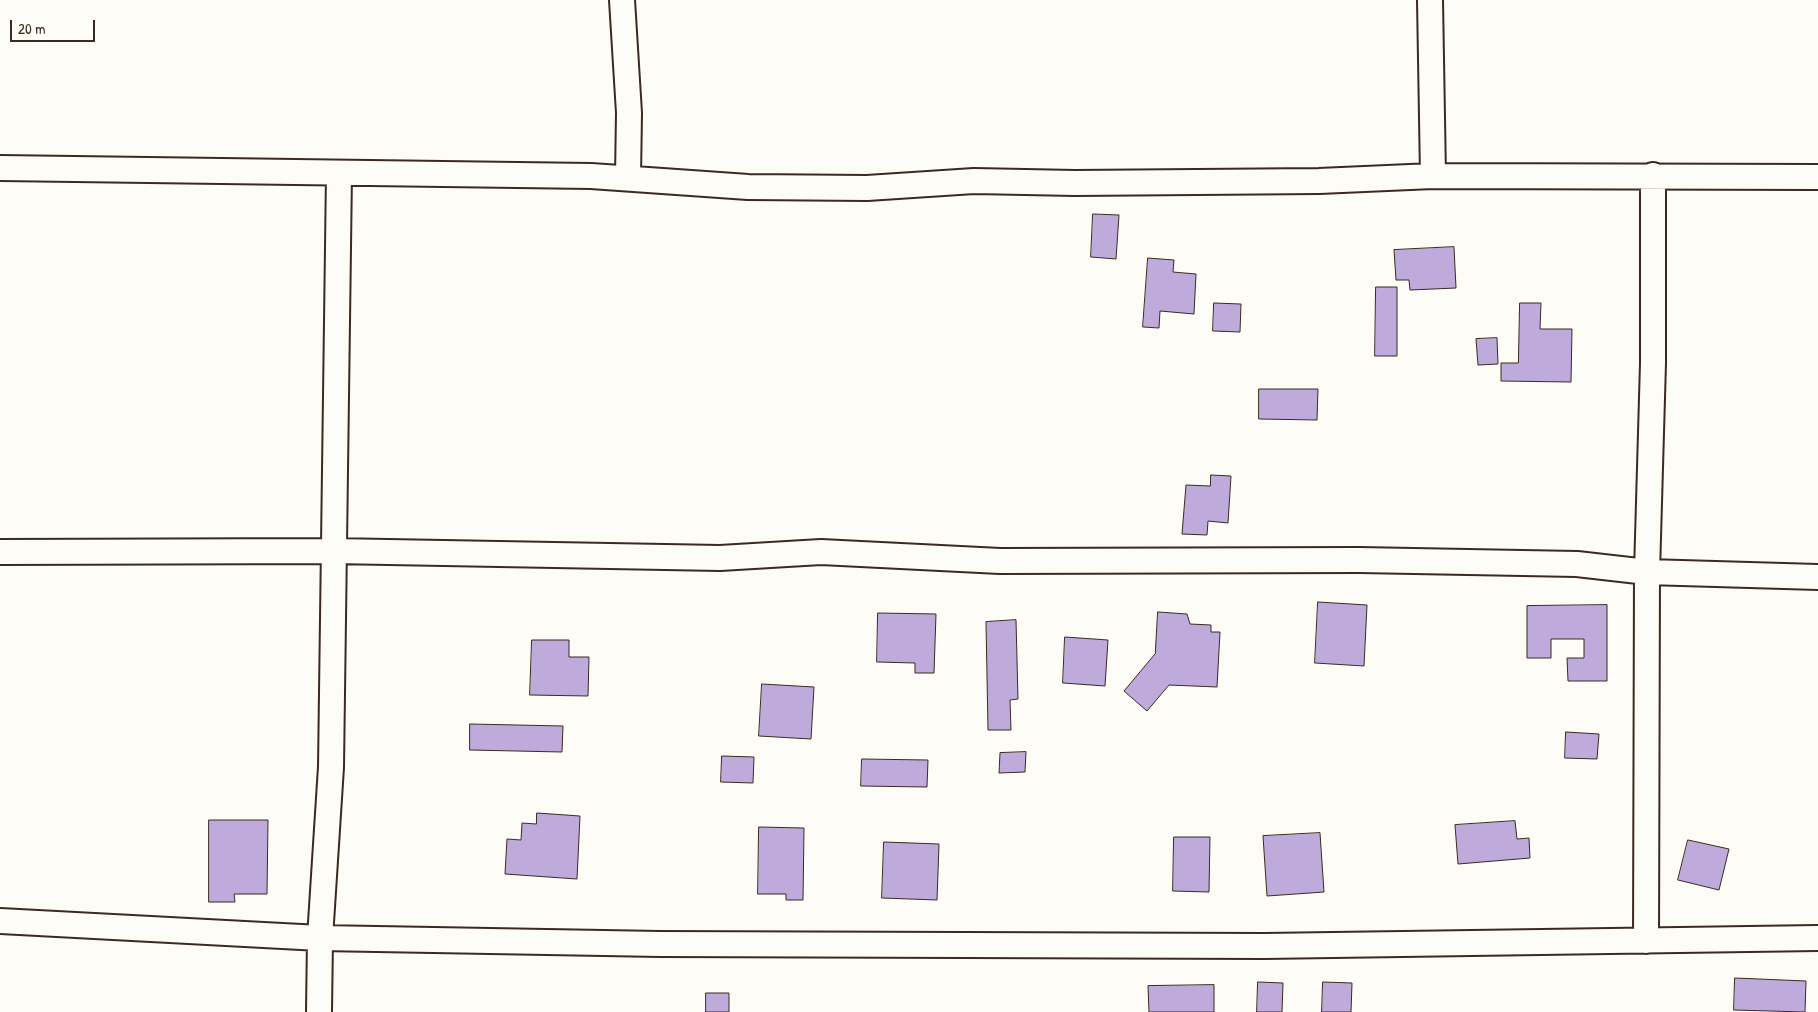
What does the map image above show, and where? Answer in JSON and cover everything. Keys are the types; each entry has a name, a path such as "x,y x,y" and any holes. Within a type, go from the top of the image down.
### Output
{"street":[{"path":"622,0 629,113 628,177"},
{"path":"1430,0 1433,176"},
{"path":"0,168 628,177 748,187 867,188 974,181 1075,183 1319,181 1433,176 1652,175 1818,177"},
{"path":"319,1012 320,938 330,767 339,173"},
{"path":"1646,941 1647,572 1653,363 1652,175"},
{"path":"0,552 333,551 720,558 821,552 1000,561 1369,560 1577,564 1647,572 1818,576"},
{"path":"0,921 320,938 670,944 1264,946 1818,938"}],"building":[{"path":"1093,214 1119,215 1116,259 1091,257"},
{"path":"1454,247 1456,288 1410,290 1409,280 1396,280 1394,250"},
{"path":"1148,258 1174,260 1173,272 1196,274 1194,314 1160,311 1159,328 1143,327"},
{"path":"1376,287 1397,287 1397,356 1375,356"},
{"path":"1214,303 1241,304 1240,332 1213,331"},
{"path":"1520,303 1541,303 1540,329 1572,329 1571,382 1501,381 1501,363 1518,363"},
{"path":"1497,338 1498,364 1478,365 1476,339"},
{"path":"1259,389 1318,389 1317,420 1259,419"},
{"path":"1211,475 1231,476 1228,523 1208,521 1207,535 1182,534 1186,485 1210,486"},
{"path":"1318,602 1367,605 1364,666 1315,663"},
{"path":"1607,605 1607,681 1568,681 1567,658 1584,658 1584,639 1551,639 1551,658 1527,658 1527,606"},
{"path":"1158,612 1187,614 1190,624 1211,625 1211,632 1220,632 1217,687 1169,685 1147,711 1124,691 1155,654"},
{"path":"878,613 936,614 934,673 915,673 915,663 877,662"},
{"path":"1016,620 1018,699 1010,700 1011,730 988,730 986,622"},
{"path":"1065,637 1108,640 1105,686 1063,683"},
{"path":"532,640 569,640 569,657 589,657 588,696 530,695"},
{"path":"762,684 814,687 811,739 759,736"},
{"path":"470,724 563,726 562,752 470,750"},
{"path":"1566,732 1599,734 1597,759 1565,758"},
{"path":"1026,752 1025,772 999,773 1000,753"},
{"path":"722,756 754,757 753,783 721,782"},
{"path":"862,759 928,760 927,787 861,786"},
{"path":"537,813 580,816 577,879 505,874 507,839 521,840 522,823 536,824"},
{"path":"209,820 268,820 267,894 234,894 235,902 209,902"},
{"path":"1515,821 1517,839 1529,838 1530,858 1458,864 1455,825"},
{"path":"759,827 804,828 803,900 786,900 786,894 758,894"},
{"path":"1320,833 1324,892 1267,896 1263,836"},
{"path":"1174,837 1210,837 1209,892 1173,891"},
{"path":"1688,840 1729,849 1719,890 1678,880"},
{"path":"884,842 939,844 937,900 882,898"},
{"path":"1735,978 1806,981 1805,1012 1734,1010"},
{"path":"1258,982 1283,983 1282,1012 1257,1012"},
{"path":"1323,982 1352,983 1351,1012 1322,1012"},
{"path":"1214,985 1214,1012 1149,1012 1148,986"},
{"path":"706,993 729,993 729,1012 706,1012"}]}
